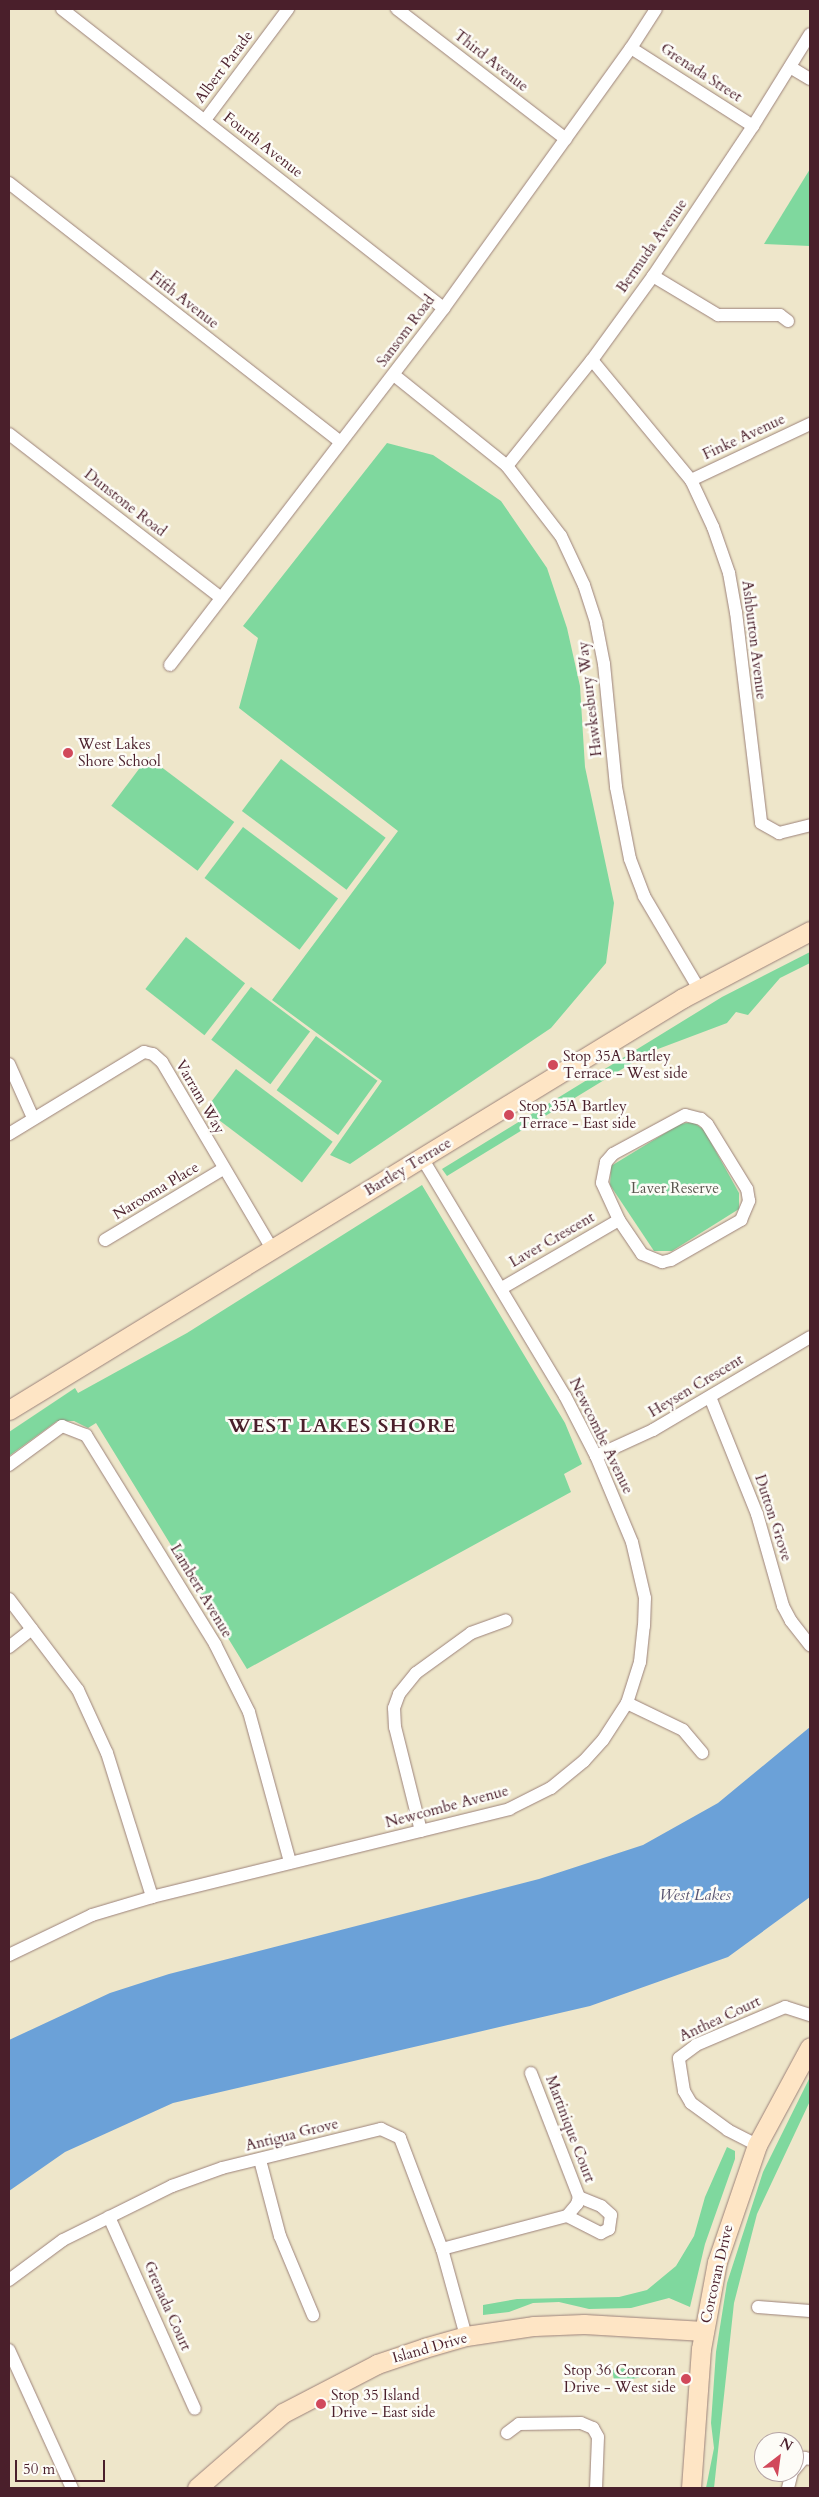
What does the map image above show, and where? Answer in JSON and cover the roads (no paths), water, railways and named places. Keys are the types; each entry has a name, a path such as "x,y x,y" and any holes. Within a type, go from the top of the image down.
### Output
{"street":[{"name":"Fourth Avenue","path":"62,9 444,308"},
{"name":"Albert Parade","path":"205,120 288,9"},
{"name":"Third Avenue","path":"397,9 566,139"},
{"name":"Sansom Road","path":"170,665 444,308 631,48 656,9"},
{"name":"Bermuda Avenue","path":"507,466 592,360 652,276 754,126 810,34"},
{"name":"Grenada Street","path":"631,48 754,126"},
{"path":"790,67 810,79"},
{"name":"Fifth Avenue","path":"9,184 340,442"},
{"path":"652,276 718,315 780,315 788,321"},
{"name":"Ashburton Avenue","path":"592,360 691,480 713,527 729,573 759,818 766,829 779,833 810,825"},
{"name":"Hawkesbury Way","path":"394,375 507,466 560,536 584,586 604,664 616,787 630,859 644,896 699,989"},
{"name":"Finke Avenue","path":"691,480 810,424"},
{"name":"Dunstone Road","path":"9,434 220,598"},
{"name":"Bartley Terrace","path":"9,1410 699,989 810,931"},
{"name":"Varram Way","path":"9,1134 144,1052 153,1054 162,1062 223,1170 272,1249"},
{"path":"9,1064 33,1118"},
{"name":"Laver Crescent","path":"685,1115 701,1119 707,1124 747,1189 749,1201 741,1220 671,1260 662,1262 642,1254 619,1220 602,1183 606,1162 613,1154 685,1115"},
{"name":"Newcombe Avenue","path":"9,1955 92,1915 152,1897 509,1809 551,1788 603,1740 627,1703 640,1662 645,1598 632,1542 596,1456 565,1396 502,1288 422,1158"},
{"name":"Narooma Place","path":"105,1240 223,1170"},
{"name":"Laver Crescent","path":"502,1288 619,1220"},
{"name":"Heysen Crescent","path":"596,1456 653,1430 810,1337"},
{"name":"Dutton Grove","path":"710,1397 757,1514 784,1606 791,1622 810,1645"},
{"name":"Lambert Avenue","path":"9,1465 62,1426 86,1435 215,1644 249,1712 290,1862"},
{"path":"9,1599 78,1690 107,1753 152,1897"},
{"path":"421,1831 395,1727 394,1708 399,1694 416,1674 471,1633 506,1620"},
{"path":"9,1647 32,1629"},
{"path":"627,1703 683,1730 702,1753"},
{"name":"Anthea Court","path":"758,2145 728,2130 691,2103 684,2091 679,2058 696,2045 785,2007 810,2015"},
{"name":"Corcoran Drive","path":"691,2488 704,2331 717,2262 758,2145 810,2047"},
{"name":"Martinique Court","path":"531,2073 579,2198 573,2211 567,2216 601,2233 609,2229 611,2215 601,2206 579,2198"},
{"name":"Antigua Grove","path":"9,2280 63,2240 172,2186 222,2168 381,2129 393,2132 400,2138 442,2248 466,2336"},
{"path":"260,2160 280,2236 313,2315"},
{"path":"442,2248 567,2216"},
{"name":"Grenada Court","path":"109,2217 195,2409"},
{"path":"758,2307 810,2311"},
{"name":"Island Drive","path":"197,2488 247,2443 292,2408 377,2364 466,2336 534,2326 584,2324 704,2331"},
{"path":"9,2350 72,2488"},
{"path":"507,2433 519,2424 581,2423 594,2428 598,2437 596,2488"}],"water":[{"name":"West Lakes","path":"810,1727 810,1897 728,1957 590,2006 173,2103 65,2152 9,2191 9,2040 110,1993 169,1974 539,1879 643,1845 718,1803"}],"place":[{"name":"West Lakes Shore School","path":"68,753"},
{"name":"Stop 35A Bartley Terrace - West side","path":"553,1065"},
{"name":"Stop 35A Bartley Terrace - East side","path":"509,1115"},
{"name":"Stop 36 Corcoran Drive - West side","path":"686,2379"},
{"name":"Stop 35 Island Drive - East side","path":"321,2404"}],"district":[{"name":"WEST LAKES SHORE","path":"342,1425"}],"park label":[{"name":"Laver Reserve","path":"675,1189"}]}
